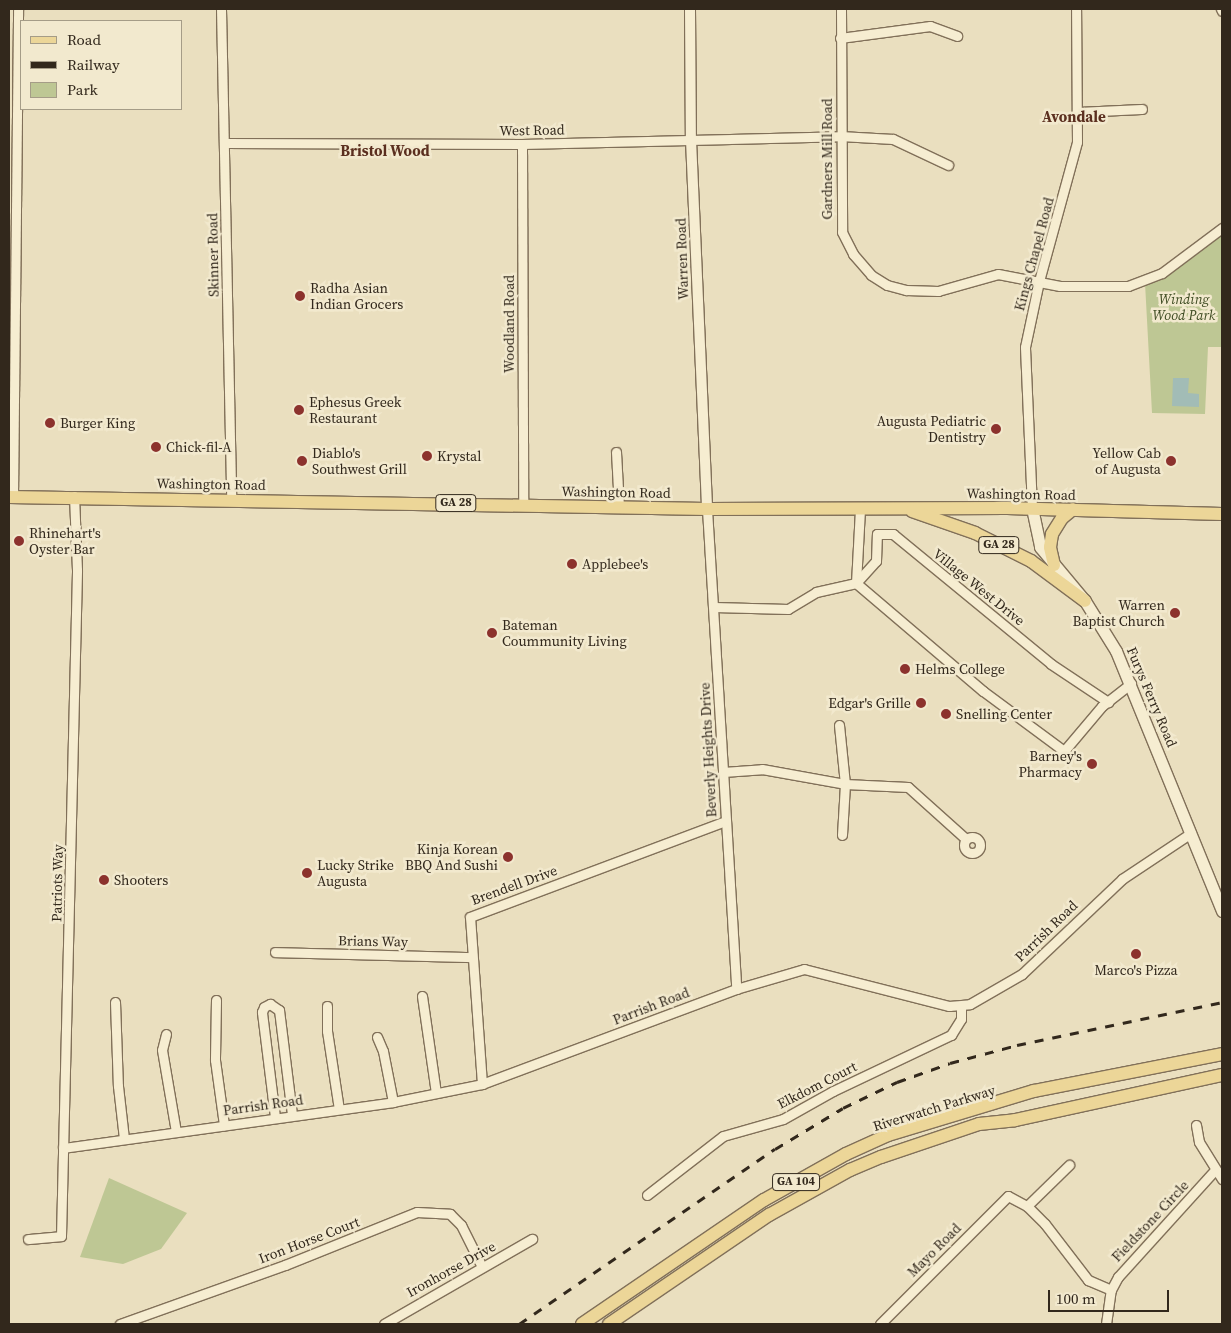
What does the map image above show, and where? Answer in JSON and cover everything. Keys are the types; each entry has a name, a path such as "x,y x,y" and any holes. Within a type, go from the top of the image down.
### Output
{"main road":[{"name":"Washington Road","path":"11,497 74,496 707,509 1032,508 1222,514"},
{"name":"GA 28","path":"903,508 974,533 1031,561 1085,601"},
{"name":"Furys Ferry Road","path":"1032,508 1040,547 1085,601 1115,648 1131,683 1222,911"},
{"path":"1054,565 1050,547 1052,534 1062,518 1073,509"},
{"name":"Riverwatch Parkway","path":"582,1324 764,1200 846,1154 888,1135 1034,1091 1222,1054"},
{"name":"Riverwatch Parkway","path":"610,1324 769,1215 850,1170 881,1157 980,1124 1015,1120 1208,1078 1222,1077"}],"street":[{"path":"11,497 18,9"},
{"name":"Skinner Road","path":"221,9 231,500"},
{"name":"Warren Road","path":"690,9 691,140 707,509"},
{"name":"Gardners Mill Road","path":"840,9 842,232 853,254 871,275 887,285 906,290 938,291 998,274 1060,286 1128,286 1162,273 1222,228"},
{"name":"Kings Chapel Road","path":"1032,508 1025,347 1039,281 1077,142 1076,9"},
{"path":"840,38 930,26 956,36"},
{"path":"1076,112 1142,109"},
{"name":"West Road","path":"224,143 522,144 840,136 893,138 948,165"},
{"name":"Woodland Road","path":"522,144 523,504"},
{"path":"616,452 619,508"},
{"name":"Patriots Way","path":"28,1239 61,1236 77,580 74,496"},
{"path":"856,583 860,508"},
{"name":"Beverly Heights Drive","path":"707,509 736,989"},
{"name":"Village West Drive","path":"856,583 876,561 877,534 893,534 1051,664 1108,702"},
{"path":"714,607 788,609 816,592 856,583"},
{"path":"856,583 983,691 1064,751 1108,702 1131,683"},
{"path":"839,724 845,784 842,835"},
{"path":"723,772 762,769 845,784 908,787 966,839"},
{"name":"Brendell Drive","path":"482,1084 471,957 470,917 726,821"},
{"name":"Parrish Road","path":"63,1148 393,1102 482,1084 736,989 804,969 949,1006 961,1006 992,994 1022,974 1122,879 1191,833"},
{"name":"Brians Way","path":"275,952 471,957"},
{"path":"422,996 436,1093"},
{"path":"216,1000 215,1060 224,1125"},
{"path":"115,1002 118,1086 124,1140"},
{"path":"275,1117 262,1012 264,1007 270,1004 279,1010 292,1115"},
{"path":"327,1006 327,1031 339,1109"},
{"name":"Elkdom Court","path":"647,1194 723,1136 783,1120 833,1091 951,1035 961,1019 961,1006"},
{"path":"166,1034 162,1050 176,1132"},
{"path":"377,1037 383,1051 393,1102"},
{"path":"1196,1125 1199,1142 1222,1179"},
{"path":"1069,1165 1027,1206 1045,1224 1088,1280 1111,1290"},
{"name":"Fieldstone Circle","path":"1106,1324 1111,1290 1128,1263 1215,1170"},
{"name":"Mayo Road","path":"880,1324 1008,1196 1027,1206"},
{"name":"Iron Horse Court","path":"120,1324 285,1265 418,1212 450,1214 461,1225 482,1267"},
{"name":"Ironhorse Drive","path":"384,1324 532,1239"}],"green space":[{"name":"Winding Wood Park","path":"1222,234 1222,347 1208,347 1205,414 1152,413 1145,283 1181,266"},
{"path":"109,1178 187,1213 161,1249 123,1264 80,1257"}],"water":[{"path":"1173,378 1189,378 1188,393 1199,394 1199,407 1172,406"}],"railway":[{"path":"519,1324 775,1149 843,1108 897,1082 950,1063 1017,1045 1222,1002"}],"place":[{"name":"Radha Asian Indian Grocers","path":"300,296"},
{"name":"Ephesus Greek Restaurant","path":"299,410"},
{"name":"Burger King","path":"50,423"},
{"name":"Augusta Pediatric Dentistry","path":"996,429"},
{"name":"Chick-fil-A","path":"156,447"},
{"name":"Krystal","path":"427,456"},
{"name":"Diablo's Southwest Grill","path":"302,461"},
{"name":"Yellow Cab of Augusta","path":"1171,461"},
{"name":"Rhinehart's Oyster Bar","path":"19,541"},
{"name":"Applebee's","path":"572,564"},
{"name":"Warren Baptist Church","path":"1175,613"},
{"name":"Bateman Coummunity Living","path":"492,633"},
{"name":"Helms College","path":"905,669"},
{"name":"Edgar's Grille","path":"921,703"},
{"name":"Snelling Center","path":"946,714"},
{"name":"Barney's Pharmacy","path":"1092,764"},
{"name":"Kinja Korean BBQ And Sushi","path":"508,857"},
{"name":"Lucky Strike Augusta","path":"307,873"},
{"name":"Shooters","path":"104,880"},
{"name":"Marco's Pizza","path":"1136,954"}],"district":[{"name":"Avondale","path":"1074,117"},
{"name":"Bristol Wood","path":"385,151"}]}
